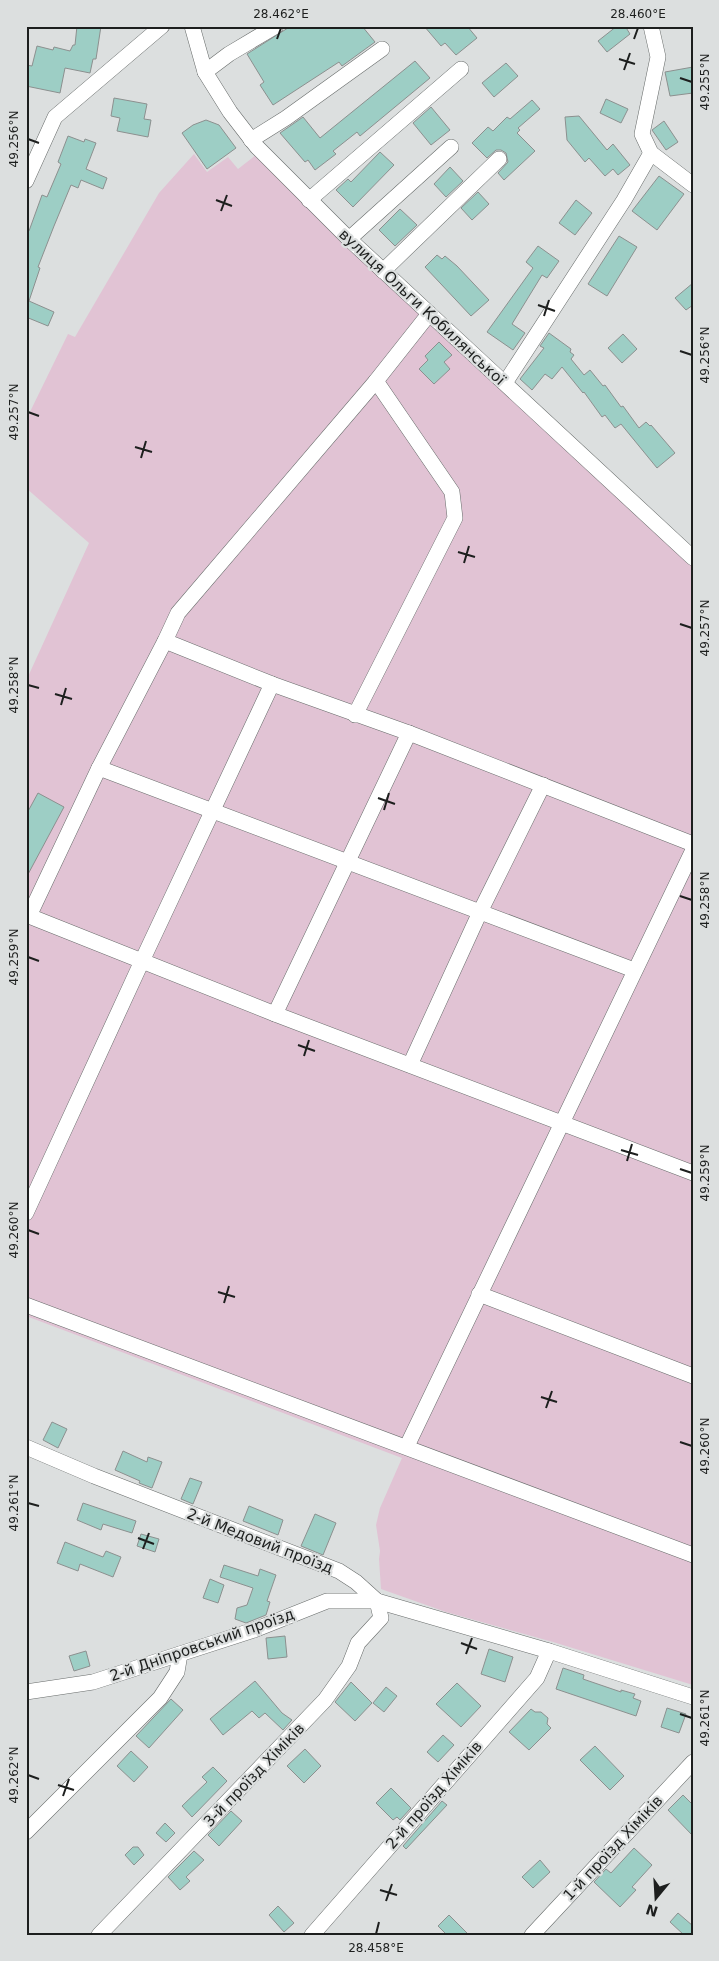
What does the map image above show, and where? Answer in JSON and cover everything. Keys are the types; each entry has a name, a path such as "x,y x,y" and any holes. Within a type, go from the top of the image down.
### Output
{"street":[{"path":"26,181 55,118 162,26"},
{"name":"вулиця Ольги Кобилянської","path":"192,26 205,72 230,112 251,140 382,271 693,557"},
{"path":"205,72 229,54 276,26"},
{"path":"653,27 658,57 642,134 651,153 693,185"},
{"path":"251,140 286,118 382,49"},
{"path":"309,200 461,69"},
{"path":"349,239 451,147"},
{"path":"505,383 624,200 651,153"},
{"path":"382,271 498,159"},
{"path":"429,314 376,381 178,613 99,768 29,916 275,1014 693,1173"},
{"path":"355,715 455,518 452,492 376,381"},
{"path":"165,641 272,684 409,733 693,844"},
{"path":"26,1213 272,684"},
{"path":"275,1014 409,733"},
{"path":"99,768 634,970"},
{"path":"410,1065 480,912 543,785"},
{"path":"407,1446 693,850"},
{"path":"480,1294 693,1376"},
{"path":"26,1305 407,1446 693,1555"},
{"name":"2-й Медовий проїзд","path":"26,1447 94,1476 339,1571 356,1582 377,1600 549,1651 693,1697"},
{"name":"2-й Дніпровський проїзд","path":"26,1692 93,1682 254,1630 327,1600 377,1600"},
{"name":"3-й проїзд Хіміків","path":"99,1935 325,1700 350,1666 358,1643 381,1618 377,1600"},
{"name":"2-й проїзд Хіміків","path":"312,1935 537,1678 549,1651"},
{"path":"26,1832 160,1698 176,1672 180,1654"},
{"name":"1-й проїзд Хіміків","path":"532,1935 693,1762"}],"shaded area":[{"path":"261,151 693,558 693,1685 553,1642 446,1612 381,1589 380,1551 376,1525 380,1508 402,1458 26,1316 26,681 89,543 26,488 26,420 68,334 75,337 159,193 194,154 207,172 228,157 238,169"}],"building":[{"path":"77,26 101,26 96,59 93,59 90,73 65,68 60,93 26,86 26,65 32,66 37,46 53,50 54,47 70,51 73,45 75,45"},
{"path":"291,26 362,26 375,42 342,66 339,62 273,105 260,85 264,82 247,54"},
{"path":"424,26 467,26 477,38 456,55 445,43 441,46"},
{"path":"617,26 625,26 630,34 607,52 598,41"},
{"path":"415,61 430,78 360,136 357,132 333,151 336,154 315,170 308,160 305,162 280,133 303,117 320,138"},
{"path":"506,63 518,76 494,97 482,83"},
{"path":"693,67 693,93 670,96 665,72"},
{"path":"114,98 147,104 144,119 151,120 148,137 117,131 120,118 111,116"},
{"path":"606,99 628,109 621,123 600,113"},
{"path":"532,100 540,109 518,128 520,130 517,133 535,151 504,180 498,173 508,162 506,153 496,150 487,158 472,143 488,127 493,131 507,117 510,119"},
{"path":"431,107 450,130 431,145 413,123"},
{"path":"579,116 607,150 613,144 630,165 618,175 613,169 605,176 589,158 585,162 567,140 565,117"},
{"path":"206,120 219,125 236,148 207,169 182,133 193,125"},
{"path":"664,121 678,142 666,150 652,130"},
{"path":"68,136 84,142 85,139 96,143 86,169 107,178 103,189 81,180 78,188 71,185 54,226 38,267 40,268 29,301 54,312 48,326 26,317 26,230 29,231 42,195 47,197 61,164 58,162"},
{"path":"380,152 394,165 353,207 336,190 348,179 351,182"},
{"path":"450,167 463,181 446,197 434,184"},
{"path":"659,176 684,194 657,230 632,211"},
{"path":"478,192 489,204 472,220 461,208"},
{"path":"576,200 592,213 575,235 559,223"},
{"path":"400,209 417,225 395,246 379,230"},
{"path":"619,236 637,247 607,296 588,284"},
{"path":"538,246 559,261 547,278 542,275 512,324 525,333 513,350 487,332 533,268 526,262"},
{"path":"437,255 442,259 445,256 457,266 489,300 471,316 425,267"},
{"path":"693,283 693,305 686,310 675,298"},
{"path":"549,333 571,349 570,352 574,355 571,359 584,375 590,370 603,386 605,385 621,407 623,406 639,428 646,422 651,425 675,453 657,468 621,424 615,428 605,415 602,417 584,392 562,367 552,379 545,374 532,390 520,379 544,348 540,346"},
{"path":"623,334 637,349 622,363 608,348"},
{"path":"439,342 452,355 444,362 450,369 434,384 419,369 428,360 425,356"},
{"path":"38,793 64,807 26,878 26,815"},
{"path":"52,1422 67,1429 58,1448 43,1440"},
{"path":"123,1451 147,1462 148,1457 162,1462 152,1488 115,1470"},
{"path":"190,1478 202,1482 193,1504 181,1499"},
{"path":"83,1503 136,1521 132,1533 103,1524 101,1530 77,1520"},
{"path":"249,1506 283,1520 278,1535 243,1521"},
{"path":"315,1514 336,1523 323,1555 301,1546"},
{"path":"141,1534 159,1539 155,1552 137,1546"},
{"path":"65,1542 103,1557 106,1551 121,1557 113,1577 80,1564 78,1571 57,1563"},
{"path":"224,1565 258,1576 260,1569 276,1575 267,1601 270,1602 266,1615 246,1623 235,1619 237,1608 247,1605 253,1588 220,1577"},
{"path":"210,1579 224,1585 218,1603 203,1598"},
{"path":"285,1636 287,1657 268,1659 266,1638"},
{"path":"489,1649 513,1657 505,1682 481,1674"},
{"path":"86,1651 90,1666 74,1671 69,1656"},
{"path":"563,1668 584,1675 583,1679 621,1692 621,1690 635,1694 633,1698 641,1701 636,1716 556,1689"},
{"path":"255,1681 282,1713 292,1720 283,1730 265,1713 259,1718 252,1711 223,1735 210,1719"},
{"path":"351,1682 372,1703 355,1721 335,1702"},
{"path":"457,1683 481,1706 461,1727 436,1704"},
{"path":"386,1687 397,1696 384,1712 373,1703"},
{"path":"171,1699 183,1710 149,1748 136,1736"},
{"path":"667,1708 686,1714 679,1733 661,1727"},
{"path":"531,1709 535,1712 541,1712 548,1718 547,1724 551,1728 529,1750 509,1732"},
{"path":"443,1735 454,1745 438,1762 427,1752"},
{"path":"595,1746 624,1776 610,1790 580,1760"},
{"path":"305,1749 321,1766 304,1783 287,1766"},
{"path":"131,1751 148,1767 134,1782 117,1766"},
{"path":"213,1767 227,1781 192,1817 182,1806 207,1782 202,1777"},
{"path":"391,1788 411,1808 400,1820 397,1817 393,1820 376,1803"},
{"path":"683,1795 693,1805 693,1836 668,1810"},
{"path":"442,1801 447,1805 406,1849 403,1846"},
{"path":"231,1811 242,1821 219,1846 208,1835"},
{"path":"165,1823 175,1833 166,1842 156,1833"},
{"path":"133,1847 138,1847 144,1855 134,1865 125,1855"},
{"path":"634,1848 652,1865 632,1887 636,1890 620,1907 594,1882 606,1869 611,1873"},
{"path":"194,1851 204,1860 186,1877 190,1881 180,1890 168,1877"},
{"path":"540,1860 550,1872 533,1888 522,1877"},
{"path":"278,1906 294,1923 284,1932 269,1915"},
{"path":"678,1913 693,1926 693,1935 684,1935 670,1922"},
{"path":"449,1915 469,1935 447,1935 438,1926"}]}
